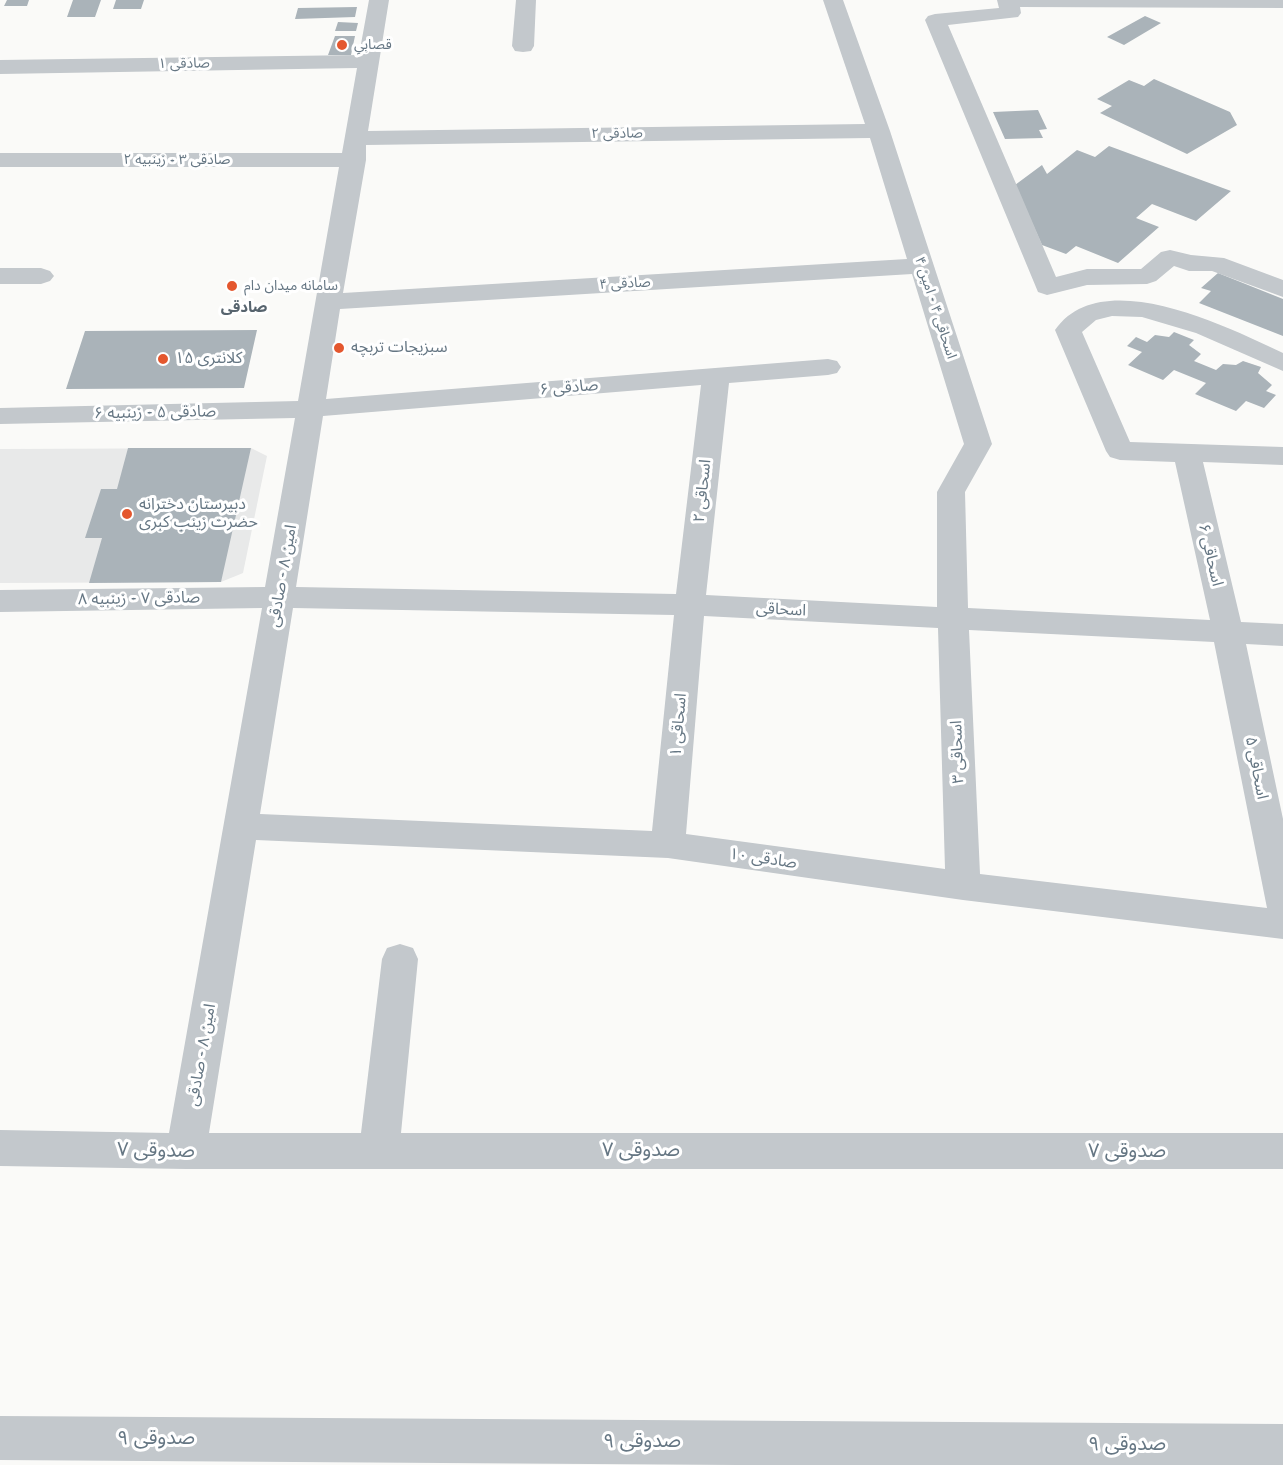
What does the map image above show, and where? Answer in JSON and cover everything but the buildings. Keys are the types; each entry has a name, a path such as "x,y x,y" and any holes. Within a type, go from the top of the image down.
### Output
{"street":[{"name":"امین ۸ - صادقی","path":"186,1151 379,0"},
{"path":"524,46 526,0"},
{"name":"اسحاقی ۴ - امین ۴","path":"833,0 879,130 978,444 951,492 953,618"},
{"path":"1283,2 1008,1 1011,13 935,20 1047,287 1087,277 1146,276 1170,257 1189,264 1215,262 1283,289"},
{"name":"صادقی ۱","path":"0,67 369,61"},
{"name":"صادقی ۲","path":"355,149 879,130"},
{"name":"صادقی ۳ - زینبیه ۲","path":"0,160 355,149"},
{"path":"1226,267 1248,247"},
{"name":"صادقی ۴","path":"328,302 922,266"},
{"path":"0,276 41,276"},
{"path":"1283,363 1201,324 1160,312 1120,308 1097,311 1076,319 1068,330 1120,451 1190,465 1283,456"},
{"name":"صادقی ۶","path":"311,409 828,367"},
{"name":"اسحاقی ۲","path":"690,605 716,376"},
{"name":"صادقی ۵ - زینبیه ۶","path":"0,416 311,409"},
{"name":"اسحاقی ۶","path":"1190,465 1228,632"},
{"name":"اسحاقی","path":"279,597 690,605 1283,635"},
{"name":"صادقی ۷ - زینبیه ۸","path":"0,601 279,597"},
{"name":"اسحاقی ۱","path":"668,845 690,605"},
{"name":"اسحاقی ۳","path":"953,618 963,886"},
{"name":"اسحاقی ۵","path":"1228,632 1283,904"},
{"name":"صادقی ۱۰","path":"241,826 668,845 963,886 1283,924"},
{"path":"379,1150 400,959"},
{"name":"صدوقی ۷","path":"0,1149 1283,1151"},
{"name":"صدوقی ۹","path":"0,1438 1283,1446"}],"shaded area":[{"name":"دبیرستان دخترانه حضرت زینب کبری","path":"251,448 267,456 243,573 221,582 0,583 0,449"}],"place":[{"name":"قصابیِ","path":"342,45"},
{"name":"سامانه میدان دام","path":"232,286"},
{"name":"سبزیجات تربچه","path":"339,348"},
{"name":"کلانتری ۱۵","path":"163,359"},
{"name":"دبیرستان دخترانه حضرت زینب کبری","path":"127,514"}],"district":[{"name":"صادقی","path":"244,308"}]}
